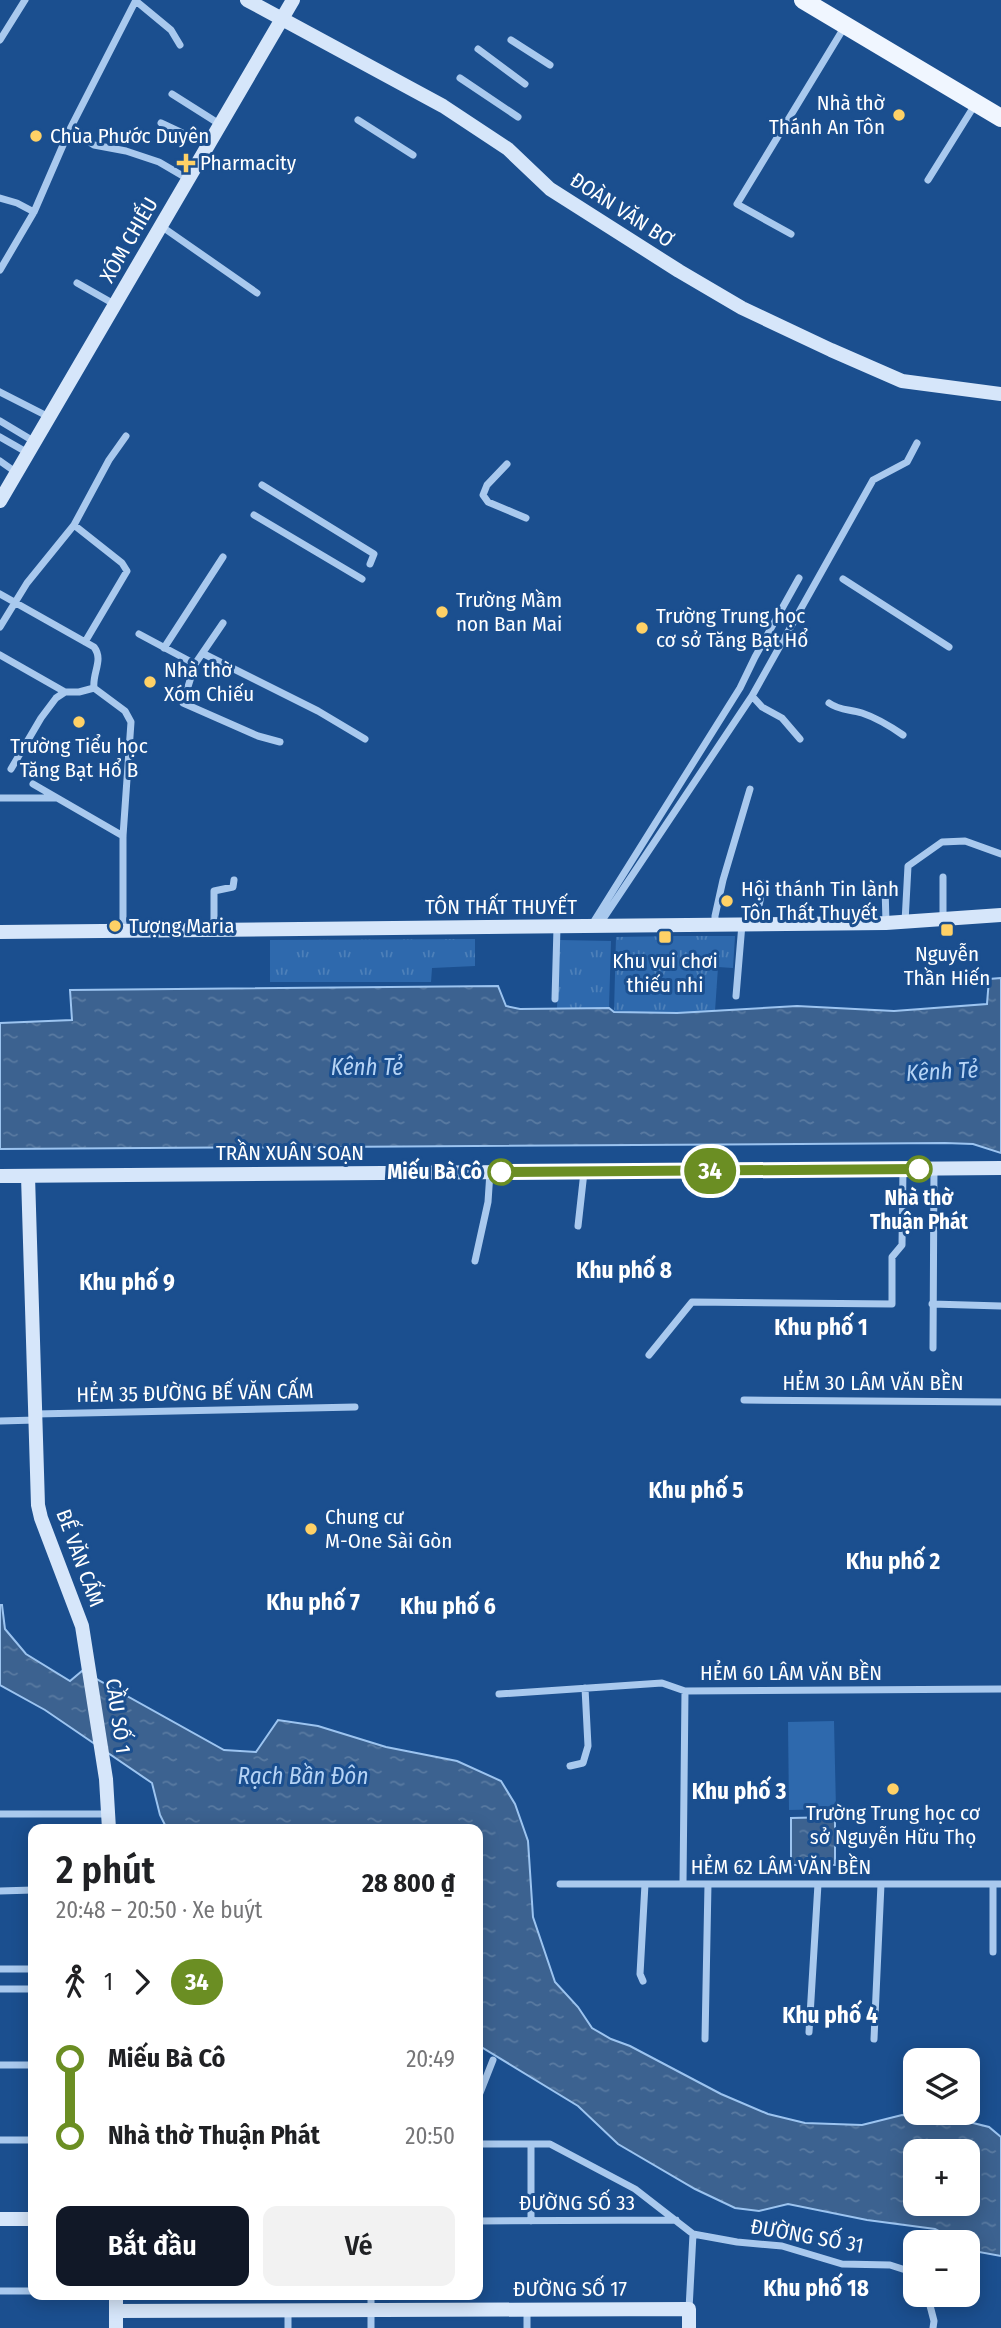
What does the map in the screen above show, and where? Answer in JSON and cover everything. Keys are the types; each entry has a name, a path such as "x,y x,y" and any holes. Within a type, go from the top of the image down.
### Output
{"main road":[{"path":"803,0 1001,118"},
{"path":"824,0 1001,105"}],"street":[{"path":"0,40 25,0"},
{"path":"0,270 34,212 70,129 136,0 171,30 180,45"},
{"name":"ĐOÀN VĂN BƠ","path":"247,0 443,106 508,149 550,189 679,271 742,307 902,381 1001,394"},
{"name":"XÓM CHIẾU","path":"0,501 293,0"},
{"path":"791,234 737,204 846,26"},
{"path":"511,40 550,65"},
{"path":"478,49 525,84"},
{"path":"460,78 518,117"},
{"path":"172,94 221,125"},
{"path":"928,180 976,103"},
{"path":"358,120 413,155"},
{"path":"161,123 209,145"},
{"path":"70,129 94,145 126,150 159,162 189,179"},
{"path":"0,198 34,212"},
{"path":"161,226 257,293"},
{"path":"77,283 115,305"},
{"path":"0,392 49,417"},
{"path":"0,421 31,447"},
{"path":"0,627 27,583 74,525 109,460 126,436"},
{"path":"0,437 31,447"},
{"path":"594,927 752,696 873,480 907,462 917,443"},
{"path":"0,461 17,473"},
{"path":"507,464 487,485 483,495 488,502 526,518"},
{"path":"262,485 374,554 370,564"},
{"path":"254,515 362,579"},
{"path":"74,525 122,563 127,571 85,642"},
{"path":"164,648 223,557"},
{"path":"594,927 740,688 799,578"},
{"path":"843,579 949,647"},
{"path":"0,594 97,651 99,662 94,688"},
{"path":"223,623 195,664 183,703 258,736 280,741"},
{"path":"139,634 195,664"},
{"path":"204,654 318,711 365,739"},
{"path":"0,655 65,692 94,688"},
{"path":"94,688 125,711 131,722 123,836 123,931"},
{"path":"11,769 41,718 56,698 65,692"},
{"path":"752,696 762,707 782,718 800,739"},
{"path":"829,703 838,709 860,712 903,735"},
{"path":"33,784 123,836"},
{"path":"715,924 723,880 750,789"},
{"path":"0,799 55,798"},
{"path":"905,922 908,866 942,842 965,841 1001,854"},
{"path":"943,877 943,920"},
{"path":"214,930 214,891 233,887 234,880"},
{"path":"736,996 748,923 764,883"},
{"path":"885,886 886,923"},
{"name":"TÔN THẤT THUYẾT","path":"0,932 886,923 1001,915"},
{"path":"555,999 557,927"},
{"name":"TRẦN XUÂN SOẠN","path":"0,1176 1001,1168"},
{"path":"649,1355 692,1302 892,1304 892,1258 902,1245 903,1169"},
{"path":"933,1348 934,1169"},
{"path":"475,1261 488,1202 490,1172"},
{"path":"579,1226 584,1172"},
{"name":"BẾ VĂN CẤM","path":"28,1176 38,1505 82,1626 89,1659"},
{"path":"932,1304 1001,1306"},
{"name":"HẺM 30 LÂM VĂN BỀN","path":"744,1400 1001,1402"},
{"name":"HẺM 35 ĐƯỜNG BẾ VĂN CẤM","path":"0,1421 36,1417 355,1407"},
{"name":"CẦU SỐ 1","path":"89,1659 106,1779 109,1821"},
{"name":"HẺM 60 LÂM VĂN BỀN","path":"499,1694 662,1683 685,1691 1001,1689"},
{"path":"570,1766 583,1763 588,1746 585,1688"},
{"path":"683,1884 685,1691"},
{"path":"0,1815 109,1821"},
{"name":"HẺM 62 LÂM VĂN BỀN","path":"560,1884 997,1884"},
{"path":"643,1981 640,1974 645,1884"},
{"path":"705,2039 708,1884"},
{"path":"809,2032 818,1884"},
{"path":"874,2039 881,1884"},
{"path":"993,1952 997,1884"},
{"path":"0,1891 28,1890"},
{"path":"0,1969 28,1969"},
{"path":"0,1989 28,1989"},
{"path":"483,2085 493,2060"},
{"path":"0,2065 28,2065"},
{"path":"0,2140 28,2140"},
{"path":"483,2144 550,2144 635,2189 693,2234 689,2328"},
{"path":"531,2144 531,2221"},
{"path":"0,2219 28,2219"},
{"name":"ĐƯỜNG SỐ 33","path":"483,2221 677,2220"},
{"name":"ĐƯỜNG SỐ 31","path":"693,2234 782,2246 842,2264 890,2265 903,2269"},
{"path":"0,2291 28,2291"},
{"path":"116,2328 117,2300"},
{"path":"371,2300 372,2328"},
{"path":"930,2307 933,2328"},
{"name":"ĐƯỜNG SỐ 17","path":"116,2311 689,2309"},
{"path":"527,2310 527,2328"},
{"path":"288,2311 288,2328"}],"green space":[{"path":"735,936 733,968 718,967 715,1011 614,1012 616,937"},
{"path":"475,939 475,966 432,968 431,982 270,982 270,940"},
{"path":"559,940 611,941 609,1008 557,1008"},
{"path":"834,1721 836,1809 789,1810 788,1722"}],"water":[{"name":"Kênh Tẻ","path":"1001,978 1001,1153 973,1144 945,1143 0,1149 0,1023 72,1020 70,990 498,986 506,1006 520,1009 609,1008 614,1012 677,1013 797,1006 894,1011 987,1004 989,979"},
{"name":"Rạch Bần Đôn","path":"0,1605 5,1629 26,1654 70,1681 82,1671 224,1750 256,1752 278,1720 318,1726 386,1747 457,1761 501,1781 515,1804 528,1841 533,1917 555,1982 578,2007 592,2028 721,2094 768,2114 805,2123 862,2125 902,2115 903,2125 989,2127 1001,2137 1001,2256 980,2252 980,2230 937,2230 867,2220 788,2204 759,2211 735,2208 695,2189 618,2144 578,2106 483,2048 483,1824 164,1824 152,1783 45,1710 0,1685"},
{"path":"835,1817 835,1865 791,1865 791,1818"}],"bus line":[{"name":"34","path":"501,1172 919,1169"}],"place":[{"name":"Nhà thờ Thánh An Tôn","path":"899,115"},
{"name":"Chùa Phước Duyên","path":"36,136"},
{"name":"Pharmacity","path":"186,163"},
{"name":"Trường Mầm non Ban Mai","path":"442,612"},
{"name":"Trường Trung học cơ sở Tăng Bạt Hổ","path":"642,628"},
{"name":"Nhà thờ Xóm Chiếu","path":"150,682"},
{"name":"Trường Tiểu học Tăng Bạt Hổ B","path":"79,722"},
{"name":"Hội thánh Tin lành Tôn Thất Thuyết","path":"727,901"},
{"name":"Tượng Maria","path":"115,926"},
{"name":"Nguyễn Thần Hiến","path":"947,930"},
{"name":"Khu vui chơi thiếu nhi","path":"665,937"},
{"name":"Nhà thờ Thuận Phát","path":"919,1169"},
{"name":"Miếu Bà Cô","path":"501,1172"},
{"name":"Chung cư M-One Sài Gòn","path":"311,1529"},
{"name":"Trường Trung học cơ sở Nguyễn Hữu Thọ","path":"893,1789"}],"district":[{"name":"Khu phố 8","path":"624,1270"},
{"name":"Khu phố 9","path":"127,1282"},
{"name":"Khu phố 1","path":"821,1327"},
{"name":"Khu phố 5","path":"696,1490"},
{"name":"Khu phố 2","path":"893,1561"},
{"name":"Khu phố 7","path":"313,1602"},
{"name":"Khu phố 6","path":"448,1606"},
{"name":"Khu phố 3","path":"739,1791"},
{"name":"Khu phố 4","path":"830,2015"},
{"name":"Khu phố 18","path":"816,2288"}]}
